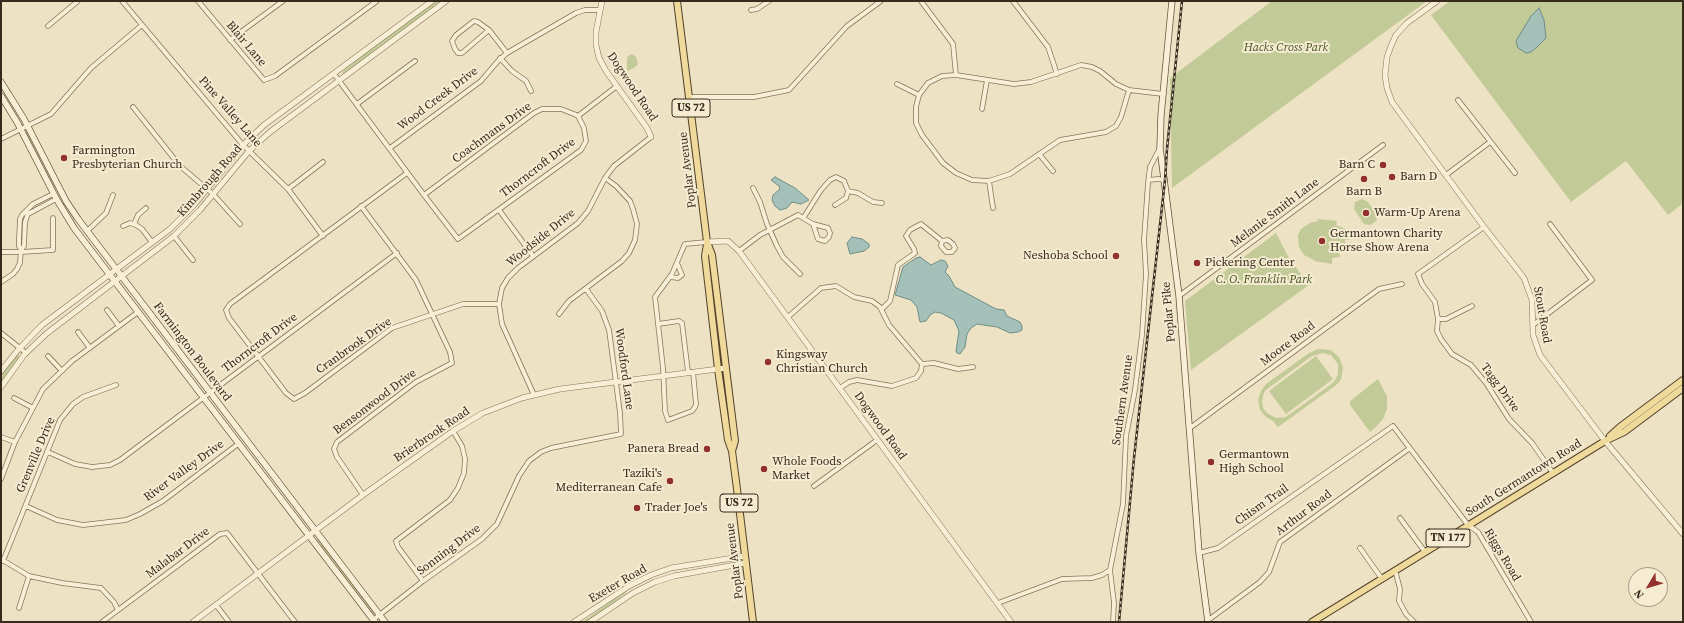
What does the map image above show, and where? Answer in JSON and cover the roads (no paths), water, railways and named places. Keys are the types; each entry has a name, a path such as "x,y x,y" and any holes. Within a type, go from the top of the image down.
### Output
{"main road":[{"name":"Poplar Avenue","path":"677,1 708,242 712,255 735,441 732,451"},
{"name":"Poplar Pike","path":"1172,1 1161,115 1160,148 1179,296 1199,554 1207,622"},
{"name":"Farmington Boulevard","path":"1,82 13,99 28,126 57,194 74,228 374,621"},
{"name":"Farmington Boulevard","path":"1,96 57,194 122,276 385,622"},
{"name":"Poplar Avenue","path":"708,242 706,256 718,369 728,440 732,451 753,622"},
{"name":"South Germantown Road","path":"1605,441 1620,427 1683,380"},
{"name":"South Germantown Road","path":"1312,622 1605,441 1624,432 1683,388"}],"street":[{"path":"48,26 78,1"},
{"name":"Pine Valley Lane","path":"122,1 249,152 288,189 323,236"},
{"name":"Blair Lane","path":"198,1 264,80 275,76 377,1"},
{"path":"230,40 283,1"},
{"name":"Kimbrough Road","path":"1,372 20,348 42,325 170,229 194,205 243,145 264,125 432,1"},
{"name":"Kimbrough Road","path":"1,387 26,353 46,334 174,236 200,210 249,152 270,132 446,1"},
{"name":"Dogwood Road","path":"602,1 596,32 597,52 602,65 647,128 651,137"},
{"path":"751,10 757,9 769,1"},
{"path":"689,97 754,97 789,90 848,26 881,1"},
{"path":"921,1 953,44 956,75"},
{"path":"1013,1 1048,47 1057,74"},
{"name":"Stout Road","path":"1437,1 1402,28 1388,51 1385,68 1387,88 1392,102 1484,227 1524,278 1532,300 1533,335 1540,355 1605,441 1683,534"},
{"name":"Wood Creek Drive","path":"390,148 481,81 500,58 507,53 576,13 585,10 600,10"},
{"path":"489,30 462,53 458,53 452,43 453,38 474,22 481,23 489,30 507,53"},
{"path":"1,139 51,114 91,68 142,25"},
{"path":"500,58 512,71 526,81 531,91"},
{"path":"357,104 415,61"},
{"path":"1129,90 1121,118 1116,126 1106,132 1060,140 1010,174 989,180 972,180 956,173 943,163 922,135 916,123 916,107 919,95 928,83 942,76 956,75 1014,84 1031,82 1081,65 1092,67 1100,71 1116,84 1129,90 1163,94"},
{"path":"334,74 424,195"},
{"path":"982,109 987,80"},
{"path":"897,84 919,95"},
{"path":"578,116 617,86"},
{"path":"1458,100 1515,173"},
{"path":"133,107 180,166 214,194 240,224"},
{"name":"Coachmans Drive","path":"424,195 538,111 546,108 561,109 578,116"},
{"name":"Thorncroft Drive","path":"424,195 458,240 581,150 586,144 587,138 578,116"},
{"name":"Woodside Drive","path":"534,395 502,324 499,304 502,288 508,278 518,268 578,223 588,211 604,178 614,166 651,137"},
{"path":"1446,175 1490,142"},
{"name":"Melanie Smith Lane","path":"1179,296 1230,260 1383,145"},
{"name":"Southern Avenue","path":"1113,622 1114,603 1110,570 1123,504 1126,436 1135,390 1142,335 1146,274 1144,240 1150,167 1160,148"},
{"path":"1039,154 1053,171"},
{"path":"288,189 323,162"},
{"path":"259,356 230,318 226,310 230,304 407,174"},
{"path":"804,217 821,190 830,180 836,177 844,181 848,187 848,191 846,198 835,205"},
{"path":"559,314 569,301 626,257 635,240 637,232 636,217 630,201 616,186 604,178"},
{"path":"989,180 993,208"},
{"path":"1149,180 1165,180"},
{"path":"753,188 783,257 800,274"},
{"path":"848,191 858,192 873,202 882,203"},
{"path":"1,282 13,274 20,263 21,251 19,239 20,219 22,215 33,204 57,194"},
{"path":"87,231 106,213 113,195"},
{"path":"362,206 416,280 432,314"},
{"path":"134,224 138,215 146,208"},
{"path":"499,210 533,256"},
{"path":"739,251 760,235 796,216 804,217 813,224 828,228 830,233 829,237 824,241 818,239 813,224"},
{"path":"1,252 53,250 53,218"},
{"path":"123,226 130,223 134,224 142,229 152,242"},
{"path":"882,309 890,302 898,265 915,253 906,236 910,230 921,224 942,241"},
{"path":"1533,325 1592,280 1550,224"},
{"name":"Tagg Drive","path":"1484,227 1418,274 1422,284 1435,302 1438,318 1437,331 1446,347 1452,354 1470,365 1486,383 1509,419 1532,443 1553,473"},
{"path":"174,236 193,260"},
{"name":"Dogwood Road","path":"708,242 728,241 739,251 1011,622"},
{"path":"658,324 679,321 682,323 696,404 692,410 668,420 665,411 664,376 658,324 655,297 670,277 685,244 708,242"},
{"name":"Thorncroft Drive","path":"48,452 76,464 92,467 110,465 120,460 397,254"},
{"path":"670,277 678,278 682,275 677,263"},
{"name":"Moore Road","path":"1190,428 1379,289 1402,284"},
{"path":"788,317 821,288 836,286 854,297 872,301 882,309 889,325 922,364 921,371 916,378 892,386 857,380 849,382 840,388"},
{"name":"Woodford Lane","path":"586,289 599,307 608,324 611,338 621,434"},
{"name":"Cranbrook Drive","path":"259,356 286,393 294,399 305,394 392,328 463,304 499,304"},
{"path":"1438,318 1446,319 1472,306"},
{"path":"107,310 119,326"},
{"path":"1,479 15,442 43,389 90,348 138,312"},
{"name":"Bensonwood Drive","path":"363,495 336,457 334,449 338,442 416,382 452,363 450,352 432,314"},
{"path":"78,332 90,348"},
{"path":"1,333 26,353"},
{"path":"48,356 62,371"},
{"path":"922,364 934,363 958,369 973,367"},
{"name":"Brierbrook Road","path":"193,622 363,495 453,431 492,409 534,395 560,389 726,368"},
{"name":"Grenville Drive","path":"2,560 26,506 60,420 73,404 83,397 116,385"},
{"path":"14,398 33,408"},
{"name":"Riggs Road","path":"1392,426 1468,525 1478,532 1531,622"},
{"name":"Chism Trail","path":"1199,554 1218,548 1392,426"},
{"path":"423,581 398,547 396,541 450,500 458,488 464,473 464,459 462,446 453,431"},
{"name":"Sonning Drive","path":"374,621 380,614 423,581 482,539 497,524 519,476 529,461 540,452 551,448 621,434"},
{"path":"1,437 15,442"},
{"path":"238,444 245,439"},
{"path":"814,486 877,440"},
{"name":"River Valley Drive","path":"26,506 57,520 83,525 126,520 163,501 238,444"},
{"name":"Arthur Road","path":"1207,622 1260,582 1269,572 1280,542 1410,448"},
{"path":"1400,518 1425,552"},
{"name":"Malabar Drive","path":"102,622 220,534 227,533 259,573"},
{"path":"1360,548 1382,579"},
{"name":"Exeter Road","path":"574,622 629,586 651,575 671,568 745,556"},
{"path":"2,560 30,576 101,588 114,602 118,610"},
{"name":"Exeter Road","path":"590,622 633,593 655,582 674,576 746,563"},
{"path":"998,603 1062,579 1092,578 1102,575 1110,570"},
{"path":"1395,570 1400,589 1399,601 1406,614 1414,622"},
{"path":"259,573 295,622"},
{"path":"20,608 30,576"},
{"path":"216,605 229,622"}],"water":[{"path":"1539,8 1544,20 1546,38 1531,52 1526,53 1518,48 1516,41 1531,16"},
{"path":"775,177 795,188 809,200 801,204 792,202 787,208 780,210 775,206 772,200 773,195 780,189 779,186 771,180"},
{"path":"852,237 862,239 869,244 869,247 864,251 850,254 847,243"},
{"path":"920,257 931,265 941,260 945,261 948,266 945,272 955,287 996,309 1004,310 1007,316 1020,322 1022,330 1010,333 997,327 977,324 971,328 967,334 965,347 960,354 957,353 959,331 954,320 941,313 935,312 930,315 926,321 920,322 917,307 911,300 895,295 903,267"}],"railway":[{"path":"1119,622 1134,458 1165,180 1182,1"}],"place":[{"name":"Farmington Presbyterian Church","path":"64,158"},
{"name":"Barn C","path":"1383,165"},
{"name":"Barn D","path":"1392,177"},
{"name":"Barn B","path":"1364,179"},
{"name":"Warm-Up Arena","path":"1366,213"},
{"name":"Germantown Charity Horse Show Arena","path":"1322,241"},
{"name":"Neshoba School","path":"1116,256"},
{"name":"Pickering Center","path":"1197,263"},
{"name":"Kingsway Christian Church","path":"768,362"},
{"name":"Panera Bread","path":"707,449"},
{"name":"Germantown High School","path":"1211,462"},
{"name":"Whole Foods Market","path":"764,469"},
{"name":"Taziki's Mediterranean Cafe","path":"670,481"},
{"name":"Trader Joe's","path":"637,508"}],"park label":[{"name":"Hacks Cross Park","path":"1286,48"},
{"name":"C. O. Franklin Park","path":"1264,280"}]}
